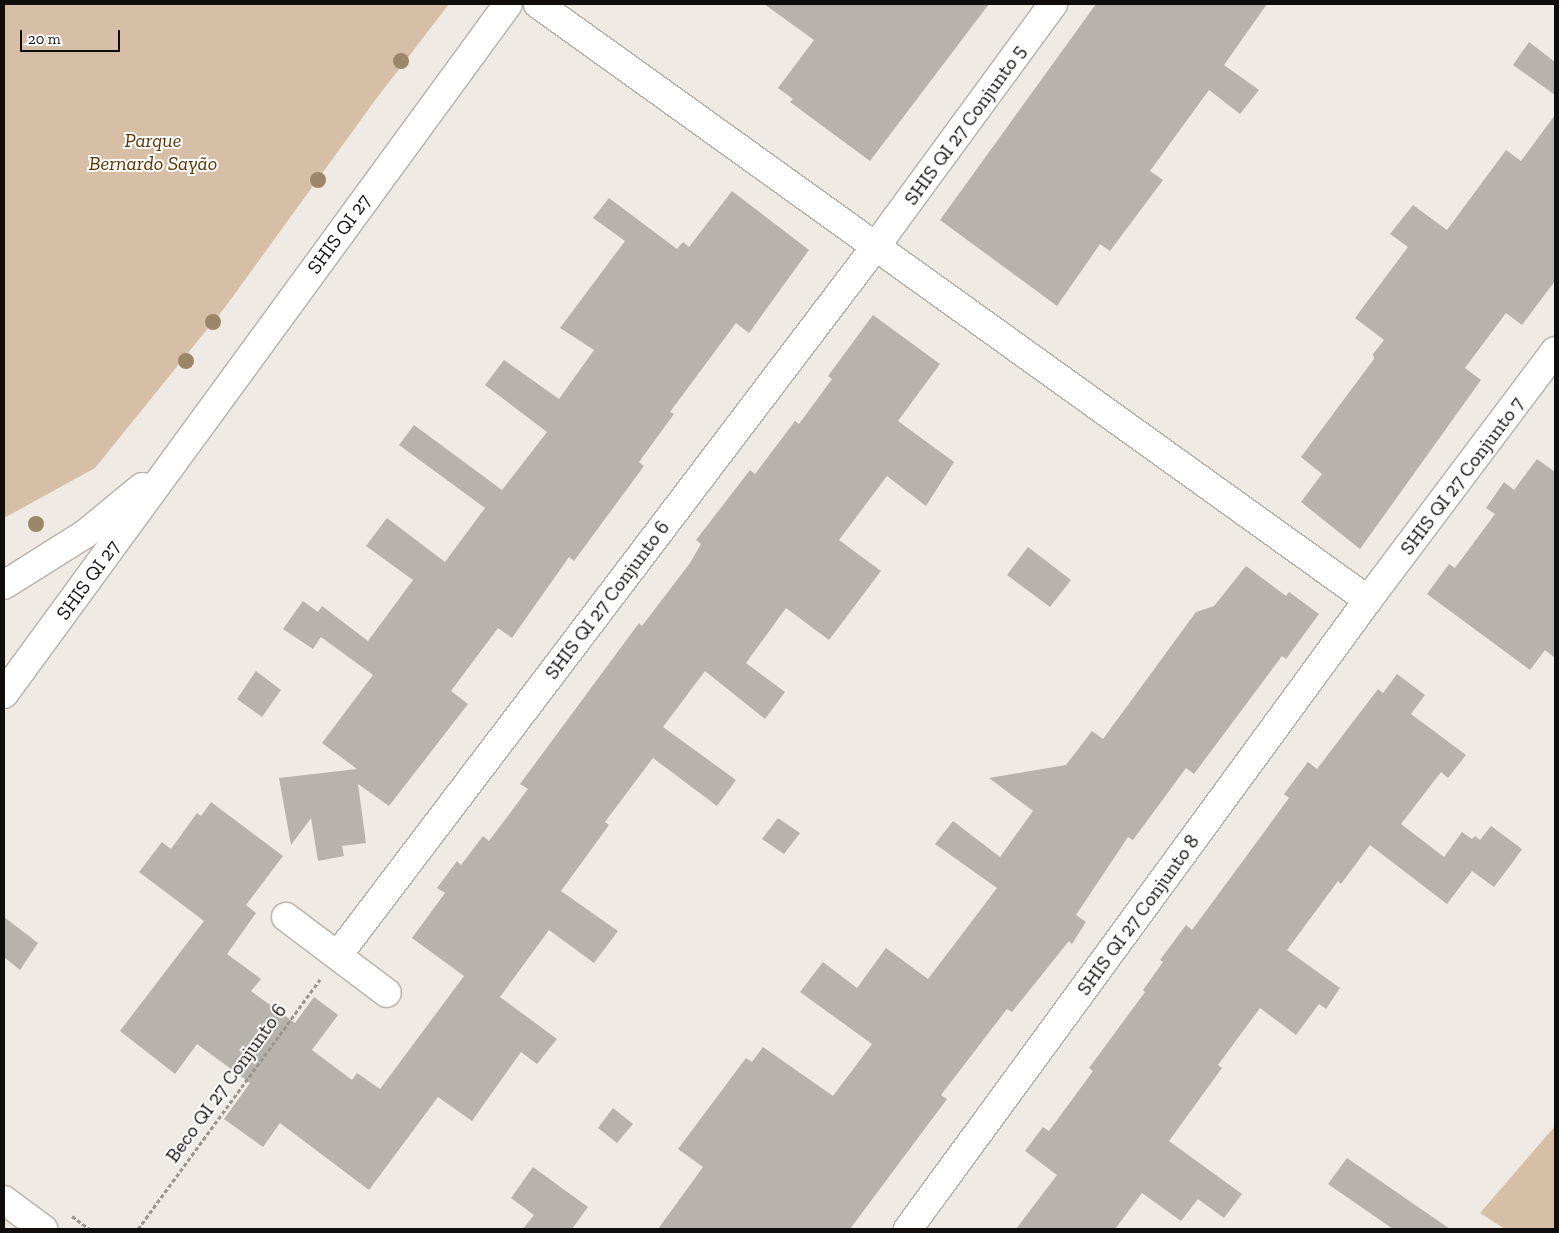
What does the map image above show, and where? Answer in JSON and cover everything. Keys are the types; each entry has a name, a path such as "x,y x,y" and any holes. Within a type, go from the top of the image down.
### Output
{"street":[{"name":"SHIS QI 27","path":"4,694 170,463 508,4"},
{"path":"538,4 1368,600"},
{"name":"SHIS QI 27 Conjunto 5","path":"876,246 1053,4"},
{"name":"SHIS QI 27 Conjunto 6","path":"338,955 876,246"},
{"name":"SHIS QI 27 Conjunto 7","path":"1368,600 1555,352"},
{"name":"SHIS QI 27","path":"4,585 85,534 170,463"},
{"name":"SHIS QI 27 Conjunto 8","path":"908,1229 1368,600"},
{"path":"286,918 387,993"},
{"path":"4,1200 43,1229"}],"path":[{"name":"Beco QI 27 Conjunto 6","path":"138,1229 338,955"}],"green space":[{"name":"Parque Bernardo Sayão","path":"4,4 449,4 376,99 226,306 95,468 4,518"},
{"path":"1555,1126 1555,1229 1505,1229 1480,1213"}],"building":[{"path":"764,4 989,4 870,161 790,102 793,99 778,88 814,40"},
{"path":"1096,4 1267,4 1224,65 1259,90 1240,114 1209,90 1150,171 1163,180 1110,251 1100,244 1057,306 940,220"},
{"path":"1529,42 1555,62 1555,95 1513,65"},
{"path":"1555,115 1555,281 1522,325 1506,313 1465,368 1481,380 1360,549 1301,502 1322,474 1301,457 1374,359 1373,354 1384,340 1355,318 1408,247 1390,234 1413,205 1447,230 1506,150 1521,161"},
{"path":"732,191 809,250 749,333 736,323 670,412 674,414 639,462 644,466 574,561 569,557 512,638 498,628 451,691 468,704 389,806 358,784 366,843 342,846 344,856 318,861 311,818 291,845 279,778 357,769 322,743 373,675 321,637 313,649 283,629 303,601 318,612 322,606 368,641 413,580 366,546 387,518 445,562 485,508 399,445 414,425 502,490 547,432 485,385 504,360 559,399 594,350 560,328 625,241 593,218 609,198 677,249 683,242 689,247"},
{"path":"873,315 940,364 898,421 954,462 926,506 887,476 839,540 881,571 829,640 786,608 746,663 785,692 765,719 705,671 663,727 736,780 717,806 653,758 605,822 609,825 561,891 618,931 594,963 549,930 500,997 557,1039 537,1064 521,1052 472,1121 438,1097 369,1190 280,1123 263,1147 224,1119 250,1083 197,1044 175,1074 120,1031 204,921 139,872 162,842 171,849 197,813 201,816 211,802 283,856 246,905 256,913 227,954 261,979 251,991 295,1023 314,997 338,1015 312,1050 352,1080 357,1073 380,1089 464,976 412,938 445,893 437,888 457,861 461,865 483,836 489,841 528,789 520,784 639,623 642,626 690,563 701,544 696,540 750,470 755,474 795,421 799,424 832,379 828,376"},
{"path":"1537,459 1555,472 1555,658 1545,650 1530,670 1427,594 1449,564 1455,568 1495,514 1486,508 1504,482 1514,490"},
{"path":"1028,547 1071,580 1050,607 1007,575"},
{"path":"1246,566 1286,596 1289,592 1319,614 1286,659 1282,656 1194,774 1186,768 1133,840 1128,837 1076,915 1086,922 1072,944 1069,941 1012,1012 1007,1009 941,1095 947,1099 850,1229 658,1229 703,1167 678,1149 746,1058 752,1062 763,1047 833,1096 872,1044 800,992 823,962 857,988 886,948 928,979 997,888 935,844 953,821 1000,857 1033,811 989,778 1066,765 1092,731 1103,739 1196,612 1214,606"},
{"path":"256,671 281,690 262,717 237,699"},
{"path":"1397,674 1425,695 1411,714 1466,755 1448,778 1441,772 1401,824 1444,857 1462,832 1472,839 1475,836 1480,840 1491,826 1522,849 1494,887 1472,871 1447,904 1370,845 1341,884 1338,881 1287,950 1340,988 1326,1009 1319,1004 1296,1035 1260,1008 1218,1065 1222,1068 1169,1141 1242,1194 1224,1218 1198,1199 1181,1221 1142,1193 1115,1229 1016,1229 1057,1175 1025,1151 1043,1127 1049,1131 1093,1071 1089,1068 1145,992 1143,990 1163,962 1160,960 1186,925 1192,930 1289,798 1284,794 1308,762 1317,769 1378,689 1383,693"},
{"path":"778,818 800,833 784,854 762,839"},
{"path":"4,917 38,943 20,970 4,957"},
{"path":"613,1108 633,1124 617,1143 598,1128"},
{"path":"1347,1158 1450,1229 1393,1229 1328,1184"},
{"path":"533,1167 588,1207 572,1229 523,1229 534,1215 511,1198"}]}
